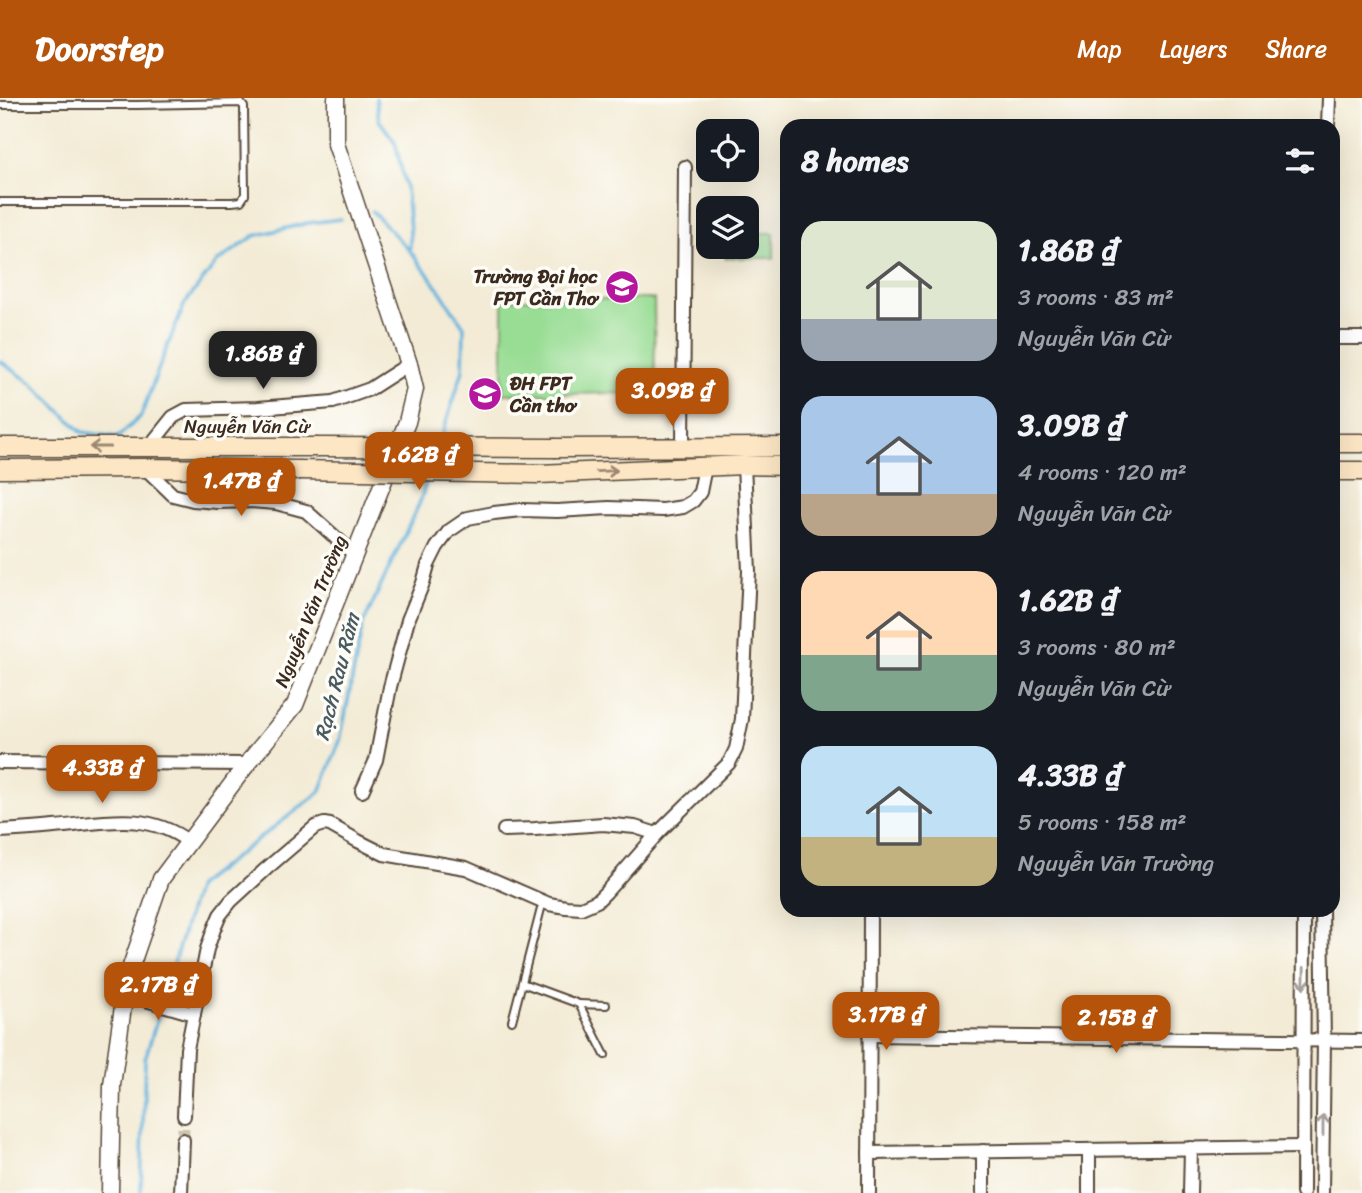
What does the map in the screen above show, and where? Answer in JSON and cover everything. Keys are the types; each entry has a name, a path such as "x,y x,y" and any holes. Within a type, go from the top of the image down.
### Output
{"main road":[{"path":"1340,443 1362,443"},
{"name":"Nguyễn Văn Cừ","path":"0,447 780,447"},
{"path":"0,469 145,468 539,474 780,466"},
{"path":"1340,471 1362,471"}],"street":[{"name":"Nguyễn Văn Trường","path":"110,1193 112,1085 127,978 161,879 247,764 296,705 407,422 415,389 336,144 336,98"},
{"path":"1328,119 1329,98"},
{"path":"683,447 685,167"},
{"path":"1340,338 1362,338"},
{"path":"149,447 173,417 186,410 333,402 370,390 409,364"},
{"path":"184,1116 189,1013 207,949 220,915 265,869 315,827 330,825 384,853 466,868 543,901 581,908 597,901 657,834 729,763 739,739 749,571 744,466"},
{"path":"362,791 376,760 390,687 408,620 428,565 449,531 468,518 521,510 663,510 683,507 693,501 700,492 705,467"},
{"path":"145,468 173,495 218,502 276,503 306,511 355,555"},
{"path":"0,762 247,764"},
{"path":"0,831 125,820 163,827 189,842"},
{"path":"504,830 603,824 635,827 657,834"},
{"path":"869,1193 870,917"},
{"path":"1303,1193 1304,917"},
{"path":"1322,917 1322,1193"},
{"path":"125,994 189,1013"},
{"path":"869,1035 1362,1041"},
{"path":"181,1193 183,1140"},
{"path":"869,1153 1302,1147"},
{"path":"1190,1193 1191,1148"},
{"path":"1089,1150 1089,1193"},
{"path":"983,1152 983,1193"}],"lane":[{"path":"0,105 241,103 244,107 245,195 241,201 233,202 0,202"},
{"path":"512,1021 543,901"},
{"path":"522,983 579,1004 606,1005"},
{"path":"579,1004 605,1055"}],"green space":[{"path":"759,233 774,233 774,258 759,258"},
{"path":"503,299 654,299 655,393 503,394"}],"waterway":[{"name":"Rạch Rau Răm","path":"376,98 379,120 395,142 406,188 410,251 464,327 463,370 440,442"},
{"path":"372,211 409,250"},
{"path":"0,361 33,384 82,432 118,437 141,416 185,303 217,262 254,236 308,223 341,219"},
{"name":"Rạch Rau Răm","path":"141,1193 145,1059 197,886 320,792 340,741 363,624 420,502 427,479"}],"tunnel":[{"path":"183,1140 184,1116"}],"place":[{"name":"Trường Đại học FPT Cần Thơ","path":"622,287"},
{"name":"ĐH FPT Cần thơ","path":"485,394"}]}
